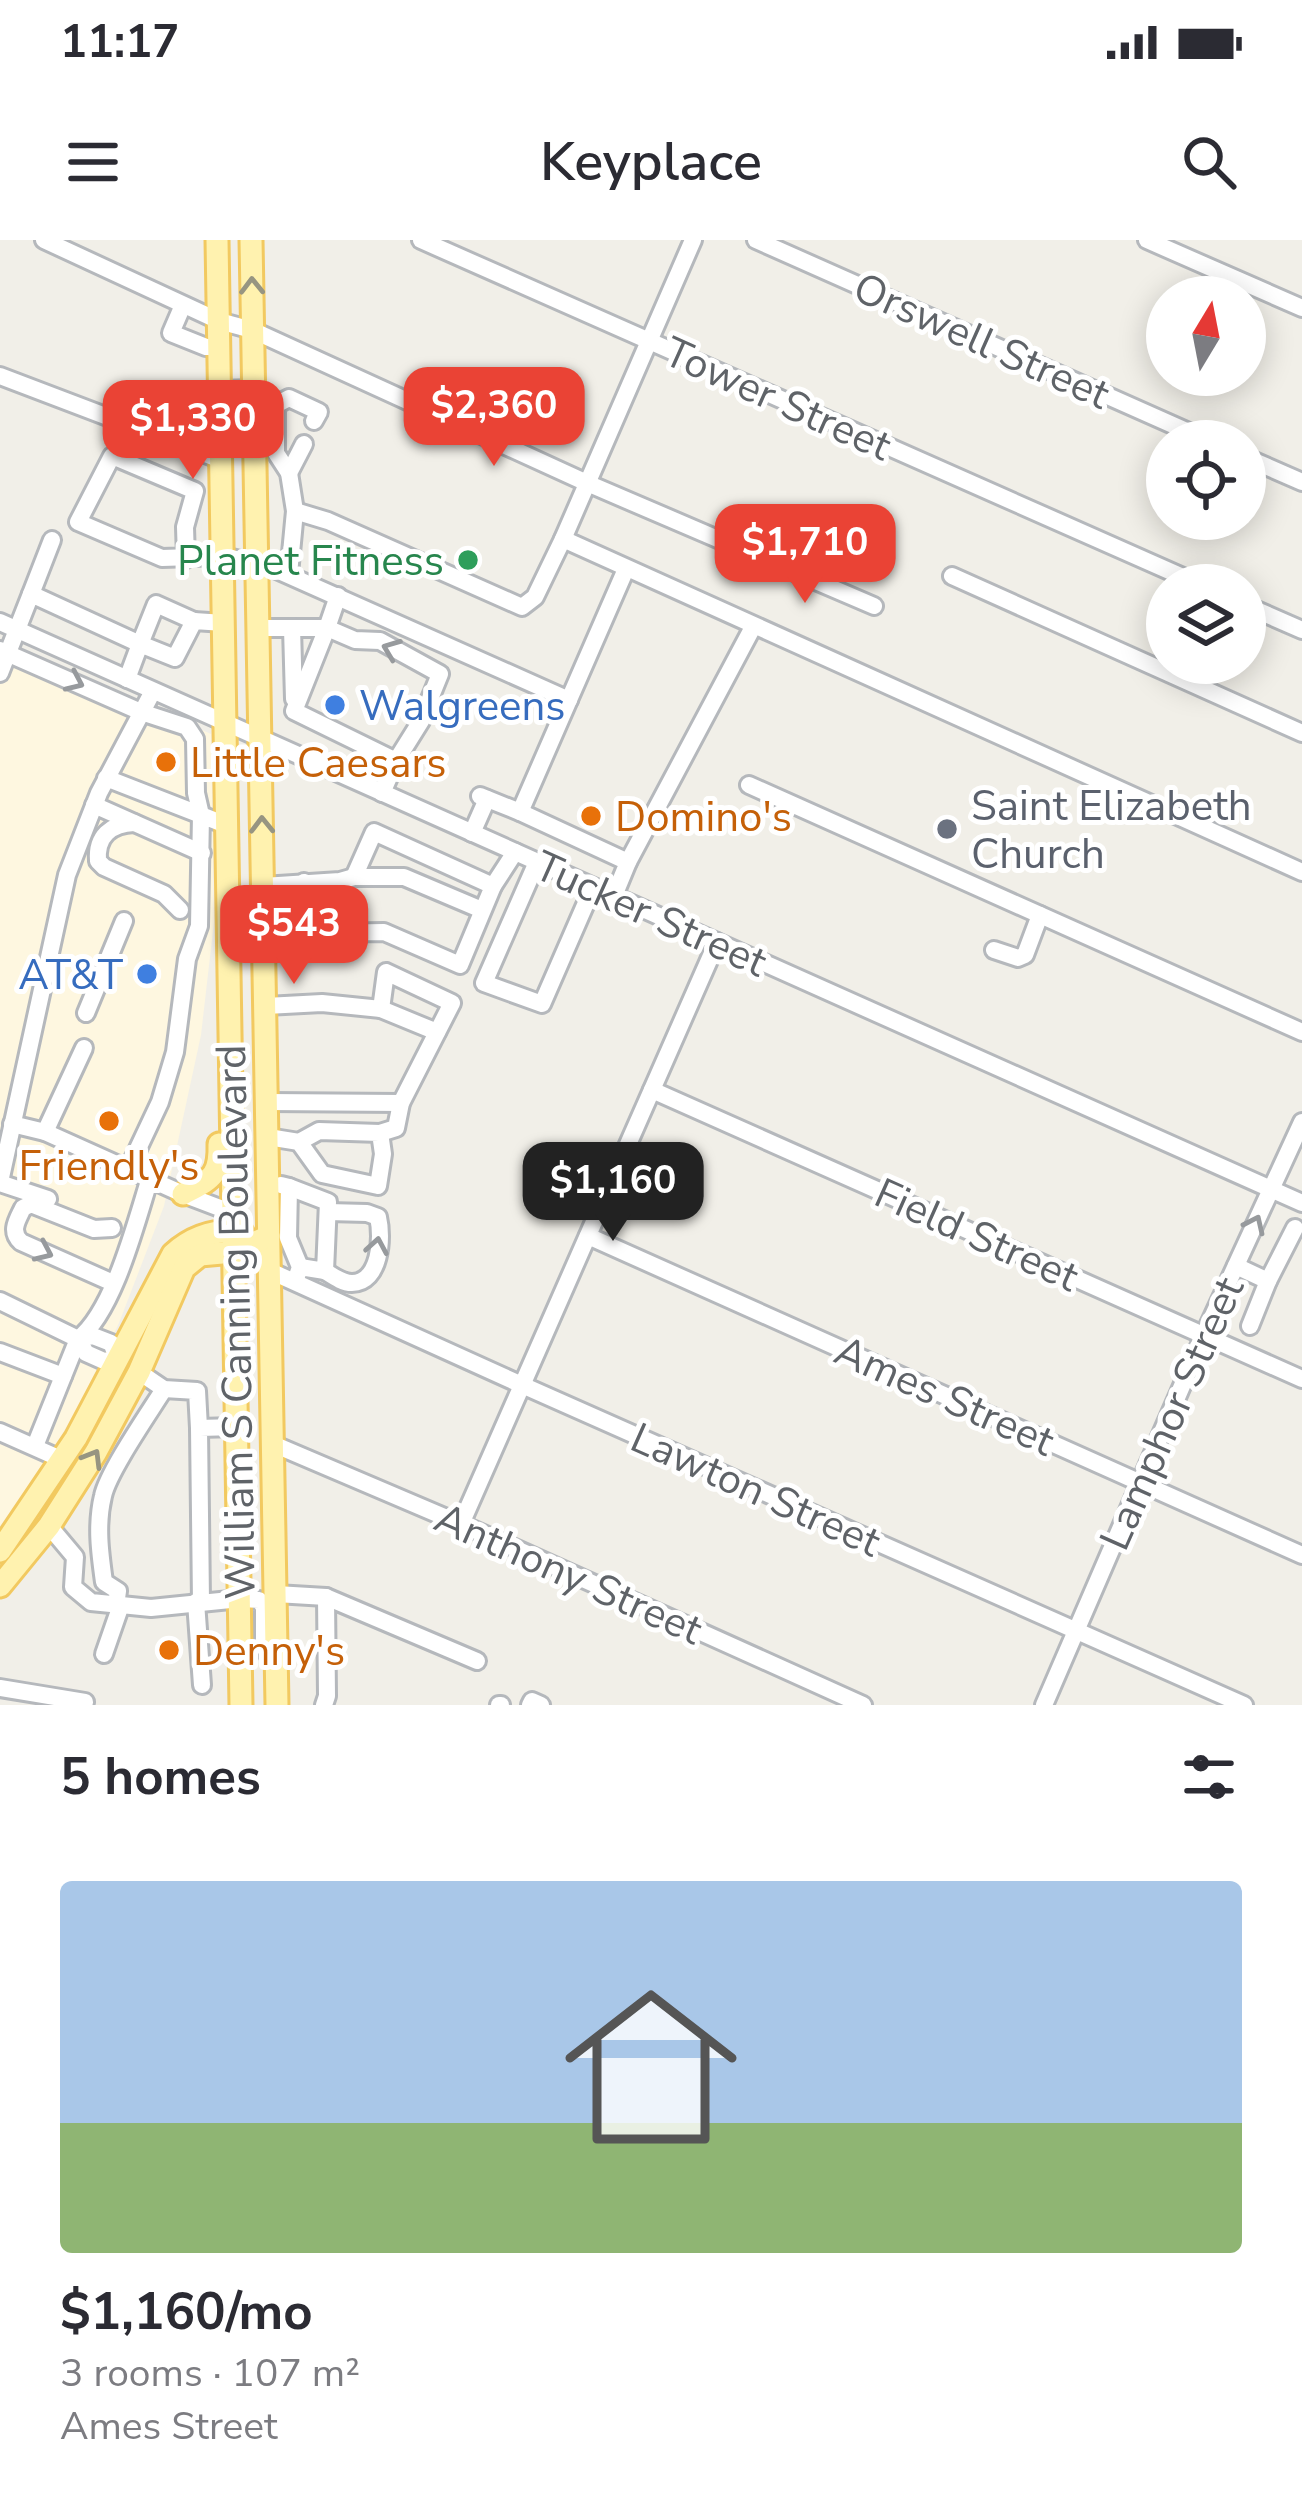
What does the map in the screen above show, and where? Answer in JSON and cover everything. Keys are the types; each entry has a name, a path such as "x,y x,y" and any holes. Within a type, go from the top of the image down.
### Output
{"main road":[{"name":"William S Canning Boulevard","path":"217,240 242,1705"},
{"name":"William S Canning Boulevard","path":"251,240 268,1137 279,1185 278,1237 270,1270 277,1705"},
{"path":"183,1194 213,1177 220,1167 219,1130 231,1084"},
{"path":"0,1586 49,1526 96,1452 139,1372 184,1268 233,1232"},
{"path":"0,1551 63,1460 173,1253 205,1234 278,1237"},
{"path":"118,1359 139,1372"},
{"path":"235,1361 247,1391 249,1430 256,1442 273,1444"},
{"path":"29,1510 49,1526"}],"street":[{"path":"44,240 587,483 874,605"},
{"name":"Tower Street","path":"422,240 1153,564"},
{"path":"295,511 328,520 522,607 536,597 693,240"},
{"name":"Orswell Street","path":"756,240 1162,420"},
{"path":"1147,240 1302,308"},
{"path":"183,304 171,333 206,347 219,347"},
{"path":"0,376 221,460"},
{"path":"220,390 254,389 276,405"},
{"path":"276,405 289,398 320,412 314,422"},
{"path":"276,405 276,453 289,473 295,511 289,574"},
{"path":"289,473 304,444"},
{"path":"186,559 185,527 195,491 112,456 78,522 162,558 186,559 223,556 256,562 569,700"},
{"path":"1266,466 1302,482"},
{"path":"563,539 1302,872"},
{"path":"0,673 4,651 19,631 52,540"},
{"path":"520,812 626,569"},
{"path":"952,576 1302,733"},
{"path":"32,594 175,658 194,620"},
{"path":"294,711 338,596"},
{"path":"127,679 156,604 194,620 224,623"},
{"path":"1266,614 1302,630"},
{"name":"Tucker Street","path":"0,622 1302,1203"},
{"path":"614,896 753,627"},
{"path":"257,628 326,628 355,640 380,641 440,674"},
{"path":"292,628 294,711"},
{"path":"382,793 396,760 421,722 452,646"},
{"path":"4,651 194,734 196,800 201,815 200,919 187,959 169,1077 128,1170"},
{"path":"130,1236 49,1199 0,1183 72,860 106,778 153,691"},
{"path":"294,711 396,760"},
{"path":"106,778 226,825"},
{"path":"749,785 1302,1032"},
{"path":"472,833 484,797 628,862"},
{"path":"94,805 202,853"},
{"path":"134,823 111,828 97,852 98,861 164,894 180,910"},
{"path":"354,877 374,832 493,886"},
{"path":"264,934 384,932 460,965 493,886 514,852"},
{"path":"72,860 200,919"},
{"path":"537,862 484,982 542,1004 593,887"},
{"path":"263,886 354,877 412,879 482,910"},
{"path":"304,882 293,898 294,920 304,933"},
{"path":"994,950 1018,958 1025,955 1040,915"},
{"path":"86,1013 124,921"},
{"path":"461,1524 717,942"},
{"path":"268,1137 299,1142 319,1131 380,1133 396,1128 401,1103 452,1003 386,972 381,1009"},
{"path":"266,1006 322,1003 381,1009 437,1031"},
{"path":"45,1132 84,1048"},
{"name":"Field Street","path":"652,1090 1302,1378"},
{"path":"268,1102 401,1103"},
{"name":"Lamphor Street","path":"1044,1705 1302,1122"},
{"path":"12,1124 45,1132 183,1194 233,1232"},
{"path":"299,1142 322,1174 378,1186 383,1154 380,1133"},
{"path":"34,1446 77,1339 95,1321 113,1283 150,1178"},
{"path":"279,1185 328,1202 325,1271"},
{"path":"112,1228 94,1229 31,1204 24,1206 14,1229 21,1241 113,1283"},
{"path":"278,1237 298,1275 325,1271 345,1283 370,1276 379,1252 378,1217 328,1212"},
{"path":"1250,1326 1295,1228"},
{"name":"Ames Street","path":"588,1236 1302,1555"},
{"path":"1236,1266 1268,1280"},
{"name":"Lawton Street","path":"270,1270 298,1275 522,1385 865,1535 1223,1701 1244,1705"},
{"path":"0,1301 77,1339 94,1336 111,1343 118,1359"},
{"path":"0,1352 63,1376"},
{"path":"139,1372 164,1389 196,1390 202,1685"},
{"path":"104,1654 119,1605 118,1591 104,1582 98,1530 103,1491 164,1389"},
{"path":"199,1428 236,1427"},
{"path":"0,1432 63,1460"},
{"name":"Anthony Street","path":"273,1444 863,1705"},
{"path":"49,1526 75,1557 73,1587 91,1602 151,1608 240,1599 262,1603 264,1647 277,1671"},
{"path":"276,1594 326,1597 477,1661"},
{"path":"324,1705 326,1597"},
{"path":"0,1688 84,1705"},
{"path":"530,1705 532,1701 541,1705"}],"shaded area":[{"path":"0,640 211,734 214,922 201,1035 164,1206 119,1323 79,1406 0,1526"}],"place":[{"name":"Planet Fitness","path":"468,560"},
{"name":"Walgreens","path":"335,705"},
{"name":"Little Caesars","path":"166,762"},
{"name":"Domino's","path":"591,816"},
{"name":"Saint Elizabeth Church","path":"947,829"},
{"name":"AT&T","path":"147,974"},
{"name":"Friendly's","path":"109,1121"},
{"name":"Denny's","path":"169,1650"}]}
